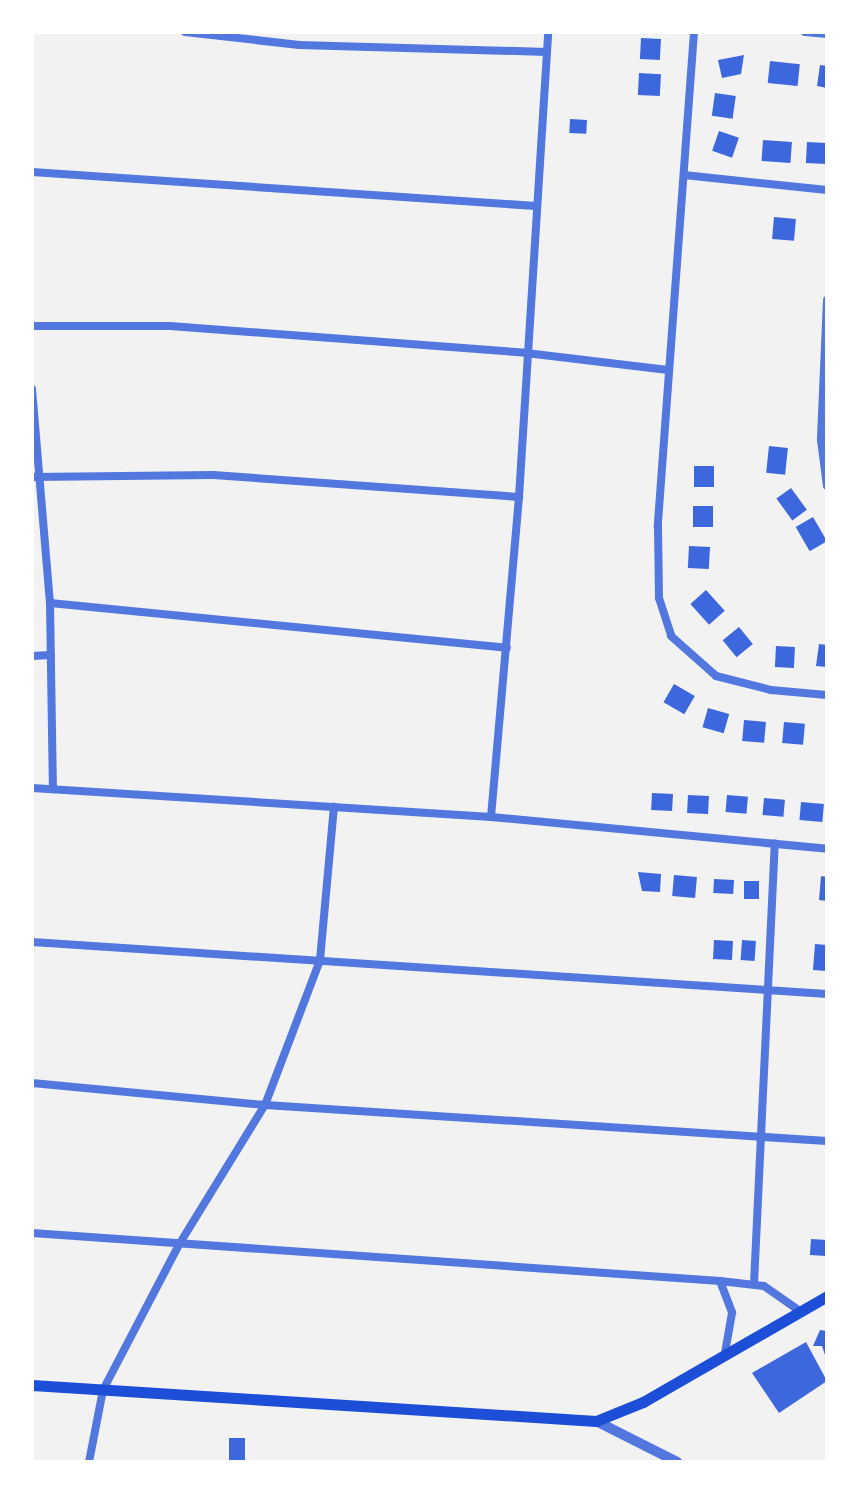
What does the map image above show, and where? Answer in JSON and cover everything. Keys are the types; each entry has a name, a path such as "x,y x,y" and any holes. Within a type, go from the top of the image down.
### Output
{"main road":[{"path":"32,1385 596,1421 635,1407 797,1309 827,1296"}],"street":[{"path":"185,32 299,45 547,52"},
{"path":"491,817 519,497 548,32"},
{"path":"694,32 668,370 657,571 671,636 716,676 771,690 827,695"},
{"path":"805,32 827,34"},
{"path":"32,172 536,206"},
{"path":"684,175 827,190"},
{"path":"827,300 821,440 827,486"},
{"path":"32,326 170,326 526,353 668,370"},
{"path":"32,389 36,476 50,603 53,789"},
{"path":"36,476 213,475 519,497"},
{"path":"32,539 44,538"},
{"path":"50,603 507,648"},
{"path":"32,656 51,655"},
{"path":"32,788 491,817 827,849"},
{"path":"89,1462 103,1390 180,1243 265,1105 320,960 334,807"},
{"path":"754,1284 764,1137 775,843"},
{"path":"32,942 827,994"},
{"path":"32,1083 265,1105 827,1141"},
{"path":"32,1233 754,1284 781,1295 797,1309"},
{"path":"720,1281 732,1313 725,1351"},
{"path":"596,1421 677,1462"}],"building":[{"path":"641,38 661,39 660,60 640,59"},
{"path":"744,55 741,74 722,78 718,60"},
{"path":"770,61 800,64 798,86 768,83"},
{"path":"820,65 827,66 827,88 817,86"},
{"path":"639,73 661,74 660,96 638,95"},
{"path":"715,93 736,96 733,119 712,116"},
{"path":"570,119 587,120 586,134 569,133"},
{"path":"719,131 739,138 732,158 712,151"},
{"path":"763,140 792,142 790,163 762,161"},
{"path":"807,142 827,143 826,164 806,163"},
{"path":"774,217 796,219 794,241 772,239"},
{"path":"769,446 788,448 785,475 766,473"},
{"path":"694,466 714,466 714,487 694,487"},
{"path":"791,488 807,510 792,520 776,499"},
{"path":"693,506 713,506 713,527 693,527"},
{"path":"813,517 827,541 810,551 796,527"},
{"path":"689,546 710,547 709,569 688,568"},
{"path":"706,590 725,611 709,625 690,604"},
{"path":"739,627 753,644 737,657 723,640"},
{"path":"819,644 827,645 827,667 816,666"},
{"path":"776,646 795,647 794,668 775,667"},
{"path":"674,684 695,696 684,714 664,702"},
{"path":"708,708 729,714 724,733 702,727"},
{"path":"744,720 766,722 764,743 742,741"},
{"path":"784,722 805,724 803,745 782,743"},
{"path":"652,793 673,794 672,811 651,810"},
{"path":"688,795 709,796 708,814 687,813"},
{"path":"727,795 748,797 746,814 726,812"},
{"path":"764,798 785,800 783,817 763,815"},
{"path":"801,802 824,804 822,822 799,820"},
{"path":"638,872 661,874 660,892 642,891"},
{"path":"674,875 697,877 695,898 672,896"},
{"path":"821,876 827,877 827,901 819,900"},
{"path":"714,879 734,880 733,894 713,893"},
{"path":"744,881 759,881 759,899 744,899"},
{"path":"714,940 733,941 732,960 713,959"},
{"path":"742,940 756,941 755,961 741,960"},
{"path":"815,944 827,945 827,971 813,970"},
{"path":"811,1239 827,1240 826,1256 810,1255"},
{"path":"820,1330 827,1331 827,1361 822,1346 813,1346"},
{"path":"806,1342 827,1381 779,1413 752,1373"},
{"path":"229,1438 245,1438 245,1462 229,1462"}]}
